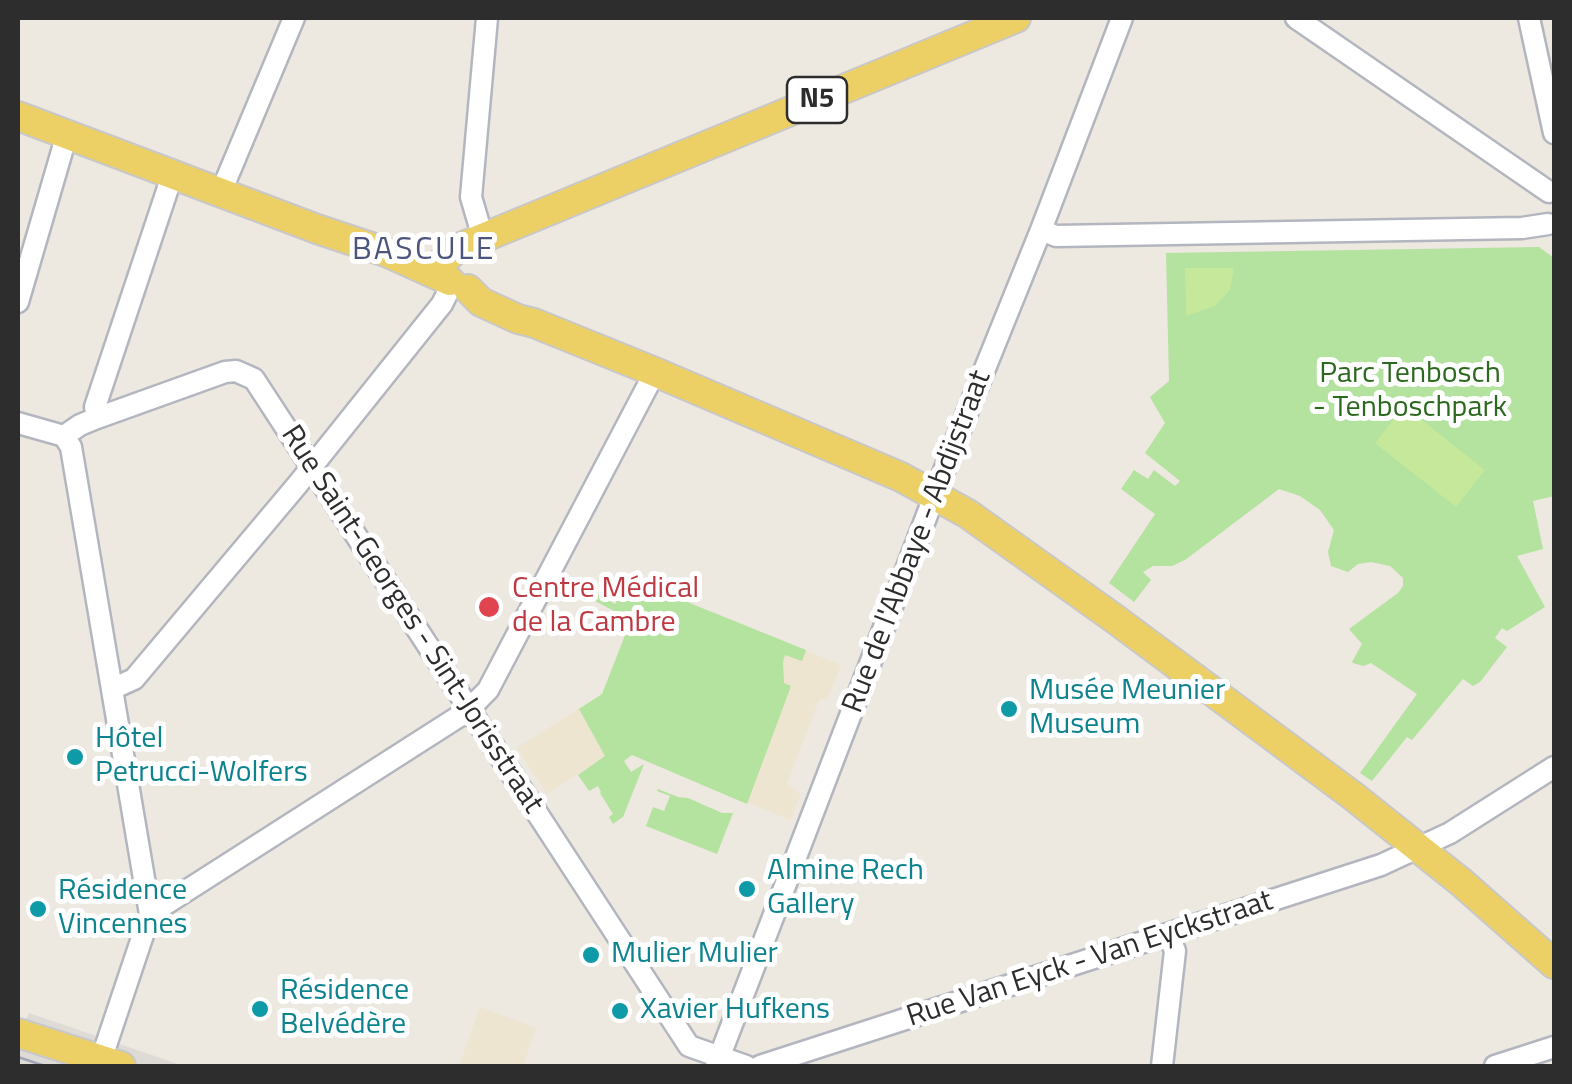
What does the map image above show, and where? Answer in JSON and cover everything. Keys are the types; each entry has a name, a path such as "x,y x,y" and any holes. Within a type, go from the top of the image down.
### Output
{"main road":[{"name":"N5","path":"452,282 443,261 456,249 1016,18"},
{"path":"18,116 394,255 452,282 486,290 522,309 534,322 901,477 968,514 1115,619 1352,796 1465,885 1554,964"},
{"path":"18,1033 112,1064"}],"street":[{"path":"221,192 294,18"},
{"path":"484,238 471,197 487,18"},
{"name":"Rue de l'Abbaye - Abdijstraat","path":"718,1062 1122,18"},
{"path":"1041,230 1056,236 1551,227 1542,212 1552,191 1296,18"},
{"path":"1530,18 1554,133"},
{"path":"18,302 67,134"},
{"path":"98,418 95,407 173,173"},
{"path":"112,689 134,679 435,313 452,282"},
{"name":"Rue Saint-Georges - Sint-Jorisstraat","path":"64,436 80,425 225,372 236,371 254,379 689,1046 718,1062"},
{"path":"150,914 469,710 488,690 656,372"},
{"path":"18,423 64,436 71,447 150,914 112,1064"},
{"name":"Rue Van Eyck - Van Eyckstraat","path":"760,1066 1381,866 1450,833 1554,768"},
{"path":"1162,1066 1174,951 1170,935"},
{"path":"1495,1066 1554,1047"},
{"path":"718,1062 746,1066"}],"shaded area":[{"path":"650,587 841,665 827,700 820,698 787,783 801,794 790,820 618,748 547,794 517,748 602,694 631,620"},
{"path":"480,1007 536,1028 523,1066 459,1066"},
{"path":"29,1013 184,1066 18,1066 18,1037"}],"green space":[{"name":"Parc Tenbosch - Tenboschpark","path":"1539,247 1554,258 1554,496 1533,501 1543,549 1517,556 1545,607 1507,631 1502,628 1495,638 1507,647 1480,682 1473,686 1463,679 1412,740 1407,737 1372,781 1360,773 1417,694 1371,663 1353,663 1362,644 1349,629 1398,593 1403,578 1390,566 1371,562 1358,564 1348,572 1331,566 1328,552 1334,530 1320,510 1300,496 1279,489 1185,560 1172,566 1153,566 1143,572 1151,580 1134,602 1109,583 1155,514 1121,489 1134,470 1148,479 1154,470 1175,486 1180,481 1145,453 1165,423 1150,397 1169,381 1166,253"},
{"path":"1185,268 1234,268 1230,290 1215,306 1186,316"},
{"path":"1404,406 1485,470 1456,507 1375,443"},
{"path":"568,579 615,604 623,590 639,598 650,587 806,650 802,661 785,655 784,683 791,686 747,804 632,755 624,761 631,772 644,764 623,817 613,824 609,817 613,814 598,786 589,791 578,775 605,756 579,709 602,694 631,620 565,585"},
{"path":"658,789 722,813 733,813 717,854 646,826 653,807 664,811 670,796"}],"tram line":[{"path":"18,1057 45,1066"}],"place":[{"name":"Centre Médical de la Cambre","path":"489,607"},
{"name":"Musée Meunier Museum","path":"1009,709"},
{"name":"Hôtel Petrucci-Wolfers","path":"75,757"},
{"name":"Almine Rech Gallery","path":"747,889"},
{"name":"Résidence Vincennes","path":"38,909"},
{"name":"Mulier Mulier","path":"591,955"},
{"name":"Résidence Belvédère","path":"260,1009"},
{"name":"Xavier Hufkens","path":"620,1011"}],"district":[{"name":"BASCULE","path":"424,251"}]}
